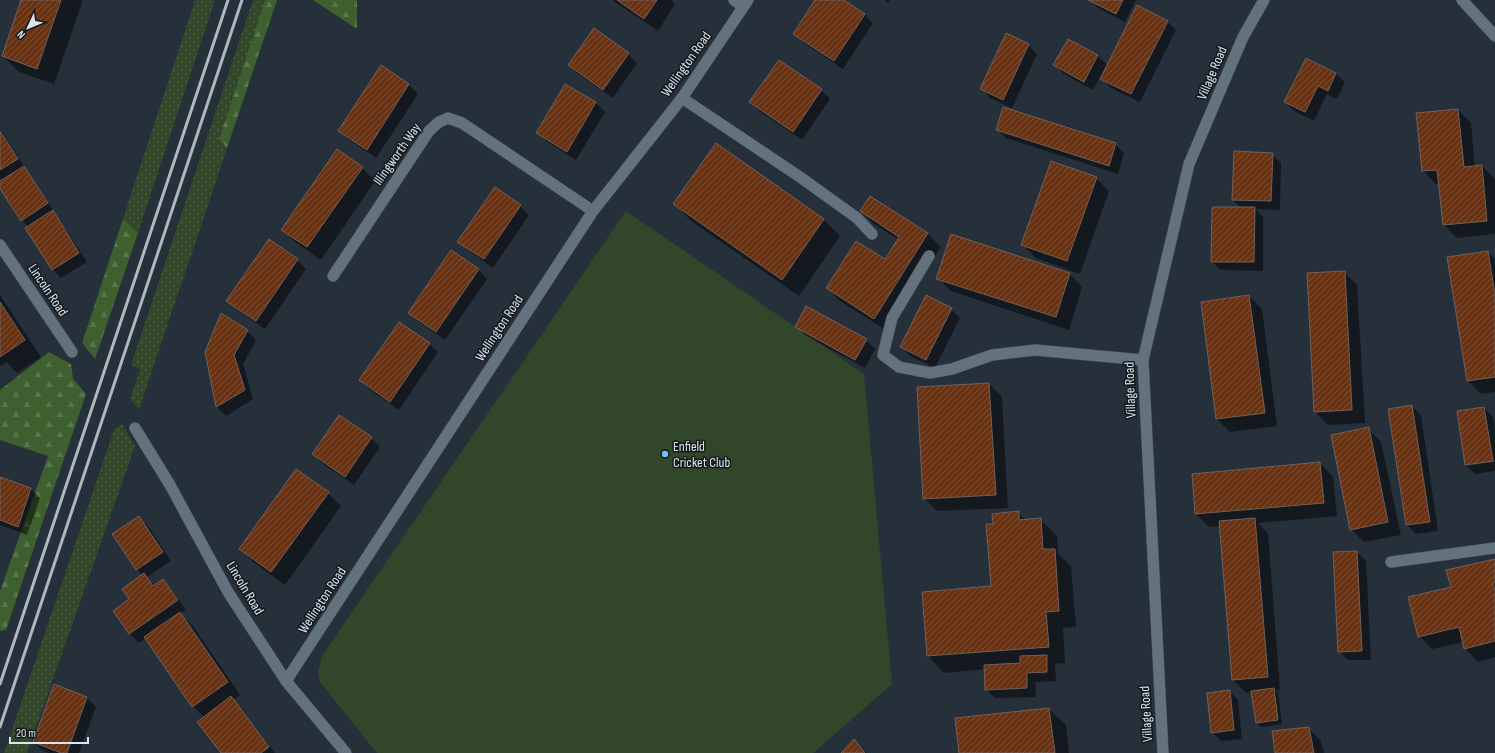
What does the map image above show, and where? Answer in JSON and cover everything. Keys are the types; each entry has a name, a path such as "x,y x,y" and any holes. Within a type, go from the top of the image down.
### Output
{"street":[{"path":"734,0 745,3"},
{"name":"Village Road","path":"1163,753 1143,360 1189,164 1243,37 1264,0"},
{"path":"1462,0 1495,36"},
{"name":"Wellington Road","path":"286,681 593,211 682,98 745,3"},
{"path":"682,98 800,177 858,218 872,234"},
{"name":"Illingworth Way","path":"333,276 429,131 438,122 448,118 462,123 593,211"},
{"name":"Lincoln Road","path":"0,245 72,352"},
{"path":"929,256 892,318 882,355 899,367 930,373 952,369 992,355 1035,350 1143,360"},
{"name":"Lincoln Road","path":"135,428 170,485 228,592 286,681 346,753"},
{"path":"1392,562 1495,548"}],"green space":[{"path":"195,0 215,0 138,233 123,219"},
{"path":"253,0 265,0 219,138 227,148 139,410 130,399 140,369 131,365"},
{"path":"265,0 277,0 227,148 219,139"},
{"path":"313,0 357,0 357,29"},
{"name":"Enfield Cricket Club","path":"626,211 864,374 892,684 813,753 377,753 320,682 318,672 322,656"},
{"path":"123,219 138,233 95,359 82,343"},
{"path":"49,352 71,364 73,379 86,394 6,630 0,631 0,591 48,456 0,440 0,390"},
{"path":"122,424 135,446 27,753 4,753 114,430"}],"building":[{"path":"21,0 61,0 37,69 2,56"},
{"path":"617,0 657,0 644,19"},
{"path":"815,0 844,0 865,14 834,61 793,34"},
{"path":"1088,0 1123,0 1116,14"},
{"path":"1137,5 1168,21 1131,94 1100,79"},
{"path":"594,28 629,53 603,90 568,65"},
{"path":"1006,33 1029,44 1003,100 980,89"},
{"path":"1068,39 1098,55 1084,82 1053,65"},
{"path":"1306,58 1336,73 1328,91 1318,86 1305,112 1284,102"},
{"path":"779,60 822,89 793,132 749,102"},
{"path":"381,65 409,84 367,150 338,131"},
{"path":"565,84 596,102 567,152 536,133"},
{"path":"1003,107 1116,143 1109,166 996,130"},
{"path":"1458,109 1464,167 1482,165 1487,221 1443,225 1437,170 1422,171 1416,113"},
{"path":"0,131 18,159 0,170"},
{"path":"716,143 824,219 782,280 673,204"},
{"path":"337,149 363,167 307,247 281,230"},
{"path":"1234,151 1273,153 1271,201 1232,200"},
{"path":"1051,161 1097,177 1067,261 1021,245"},
{"path":"24,166 48,203 21,221 0,189 0,181"},
{"path":"495,187 521,205 484,259 457,242"},
{"path":"870,196 928,233 874,319 826,288 856,241 885,259 899,237 860,211"},
{"path":"1212,207 1255,207 1254,262 1211,262"},
{"path":"53,210 79,253 52,270 25,228"},
{"path":"951,234 1070,273 1056,317 936,279"},
{"path":"269,239 298,259 256,321 226,301"},
{"path":"451,250 479,269 436,332 408,313"},
{"path":"1488,251 1495,295 1495,377 1467,381 1447,257"},
{"path":"1345,271 1352,410 1314,412 1307,273"},
{"path":"926,295 952,308 926,360 900,347"},
{"path":"1249,295 1265,413 1216,419 1201,302"},
{"path":"0,302 25,340 0,357"},
{"path":"806,306 867,339 855,360 795,327"},
{"path":"221,313 248,330 234,355 245,390 216,407 205,352"},
{"path":"399,322 430,343 390,402 359,380"},
{"path":"989,383 996,495 923,499 917,387"},
{"path":"1412,405 1430,522 1406,525 1388,409"},
{"path":"1484,407 1493,461 1465,465 1457,411"},
{"path":"339,415 372,437 345,477 312,454"},
{"path":"1369,427 1388,522 1350,530 1331,435"},
{"path":"1320,462 1324,503 1195,514 1192,474"},
{"path":"296,469 329,492 271,572 239,549"},
{"path":"0,477 31,488 18,527 0,520"},
{"path":"1019,511 1019,520 1041,518 1043,549 1055,549 1059,611 1046,612 1049,647 927,656 922,592 991,586 986,524 993,524 992,514"},
{"path":"139,516 163,552 136,570 112,534"},
{"path":"1255,518 1268,677 1232,680 1219,521"},
{"path":"1357,551 1362,651 1338,652 1333,552"},
{"path":"1495,559 1495,582 1493,583 1495,591 1495,641 1464,649 1459,627 1418,637 1408,597 1451,587 1446,570"},
{"path":"144,573 153,586 163,579 178,600 129,634 113,611 129,599 122,589"},
{"path":"180,612 228,682 192,707 144,637"},
{"path":"1047,655 1047,672 1027,673 1027,688 985,690 984,665 1020,663 1020,656"},
{"path":"54,684 87,697 67,753 61,753 33,742"},
{"path":"1274,688 1278,720 1256,723 1251,691"},
{"path":"1230,690 1234,730 1211,733 1207,693"},
{"path":"231,696 269,747 261,753 221,753 197,722"},
{"path":"1049,708 1055,753 959,753 955,718"},
{"path":"1309,727 1314,753 1275,753 1272,731"},
{"path":"854,739 865,753 841,753"}],"railway":[{"path":"0,684 228,0"},
{"path":"0,727 242,0"}],"place":[{"name":"Enfield Cricket Club","path":"665,454"}]}
